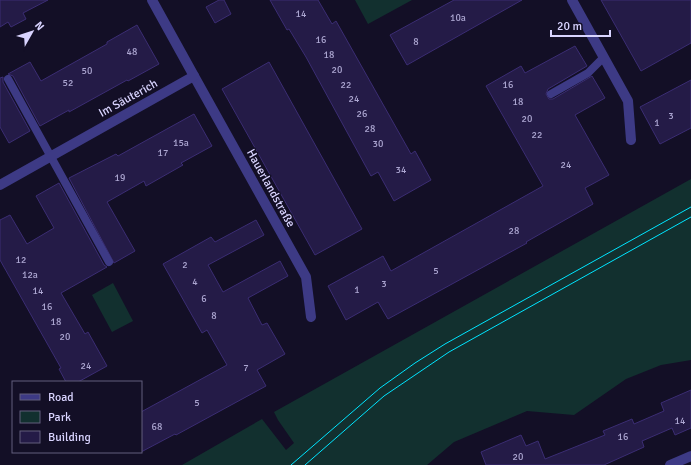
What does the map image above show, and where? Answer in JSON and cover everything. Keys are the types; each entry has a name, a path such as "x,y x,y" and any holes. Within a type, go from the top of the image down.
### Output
{"street":[{"path":"152,0 194,76"},
{"path":"572,0 628,101 632,140"},
{"name":"Im Säuterich","path":"0,185 194,76"},
{"name":"Hauerlandstraße","path":"194,76 306,277 311,317"},
{"path":"670,465 691,456"}],"lane":[{"path":"551,94 588,73 603,58"},
{"path":"8,79 109,262"}],"green space":[{"path":"355,0 412,0 368,24"},
{"path":"691,179 691,360 661,365 626,379 574,415 527,411 454,442 427,465 182,465 262,419 286,450 294,443 274,412"},
{"path":"113,283 133,321 112,332 92,295"}],"building":[{"path":"0,0 48,0 23,13 26,19 11,27 8,22 0,27"},
{"path":"219,0 224,0 231,14 215,23 206,7"},
{"path":"270,0 318,0 332,24 336,21 411,154 415,151 431,180 394,201 378,172 371,176 306,57 289,29 287,30"},
{"path":"454,0 522,0 407,65 390,35"},
{"path":"601,0 691,0 691,43 641,71"},
{"path":"137,25 159,64 40,126 13,76 8,74 30,62 41,81 107,44 107,42"},
{"path":"575,46 587,66 548,89 546,94 549,99 553,99 592,76 605,98 575,115 609,175 585,188 593,204 526,242 527,243 388,319 378,302 346,320 328,286 383,256 391,271 543,186 486,86 521,66 525,73"},
{"path":"269,62 362,229 315,255 222,89"},
{"path":"3,77 3,82 30,131 9,143 0,127 0,78"},
{"path":"691,80 691,128 660,144 640,107"},
{"path":"194,114 212,146 181,163 183,165 146,186 144,181 107,202 135,251 114,263 69,178 116,154 118,156"},
{"path":"59,183 104,265 107,267 61,293 85,334 88,332 107,366 80,381 65,381 59,369 61,368 0,260 0,220 10,215 27,244 54,228 36,196"},
{"path":"256,220 264,235 208,265 223,292 280,261 288,276 248,298 262,325 267,323 285,354 257,370 266,386 176,435 175,434 142,451 142,411 227,365 207,330 202,333 163,264 211,237 215,242"},
{"path":"691,390 691,428 675,435 672,428 642,441 644,447 604,465 486,465 481,452 521,435 526,446 538,441 545,459 605,435 603,431 632,419 634,424 664,411 661,403"}],"tram line":[{"path":"291,465 380,388 415,363 445,344 691,207"},
{"path":"305,465 384,396 449,352 691,217"}]}
